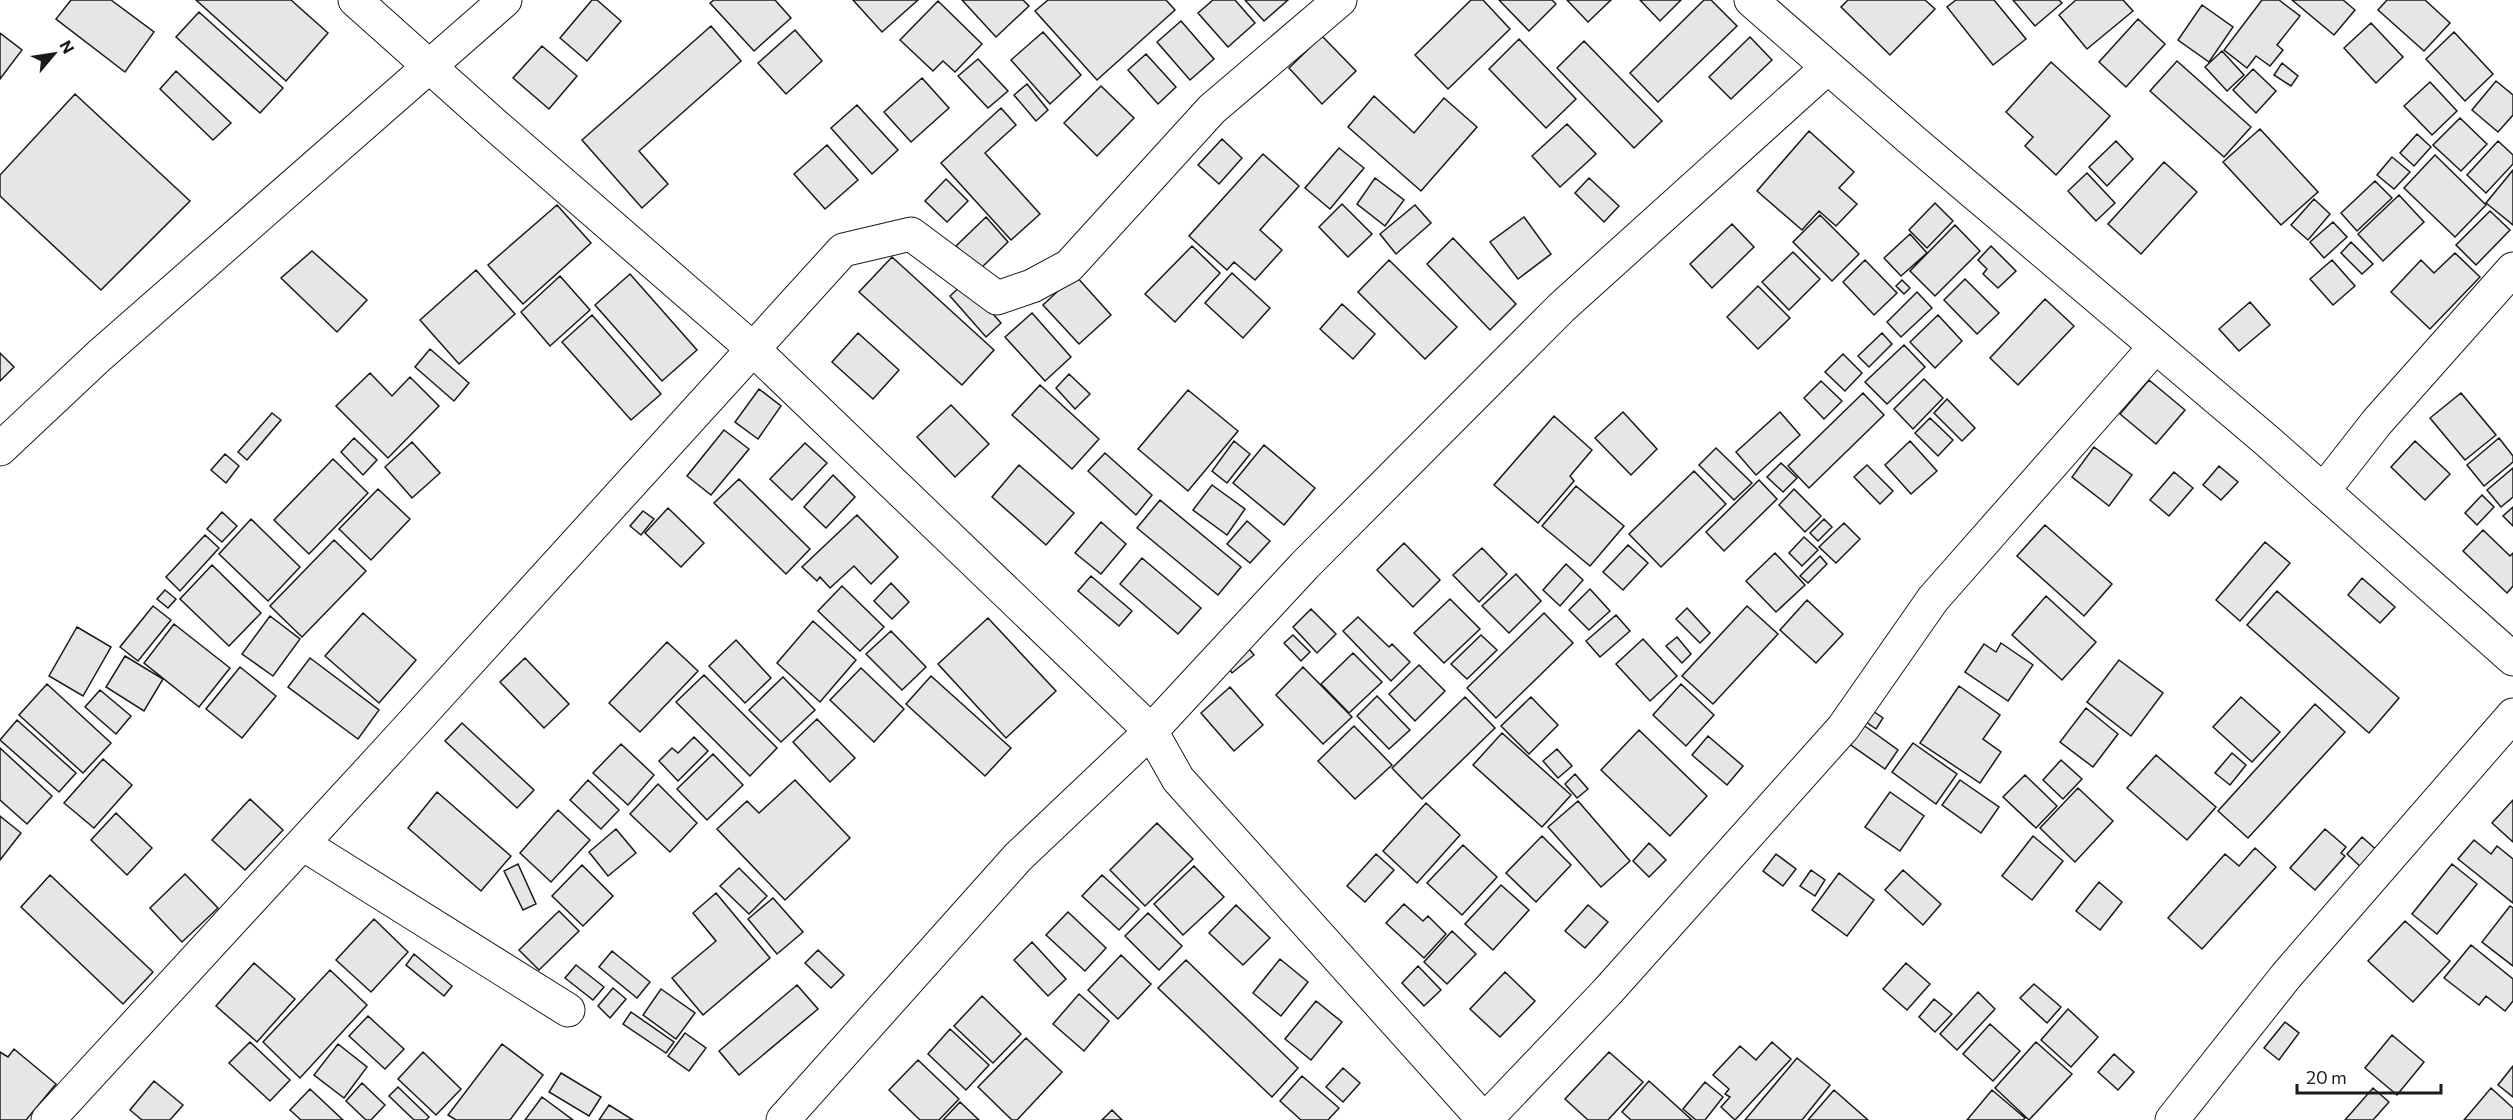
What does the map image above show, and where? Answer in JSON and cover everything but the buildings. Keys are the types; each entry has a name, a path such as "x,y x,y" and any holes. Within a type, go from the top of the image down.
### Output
{"street":[{"path":"355,0 753,349 1151,731 1178,779 1484,1120 1607,992 1843,728 1933,599 2156,347"},
{"path":"0,448 99,356 431,68 506,0"},
{"path":"48,1120 303,844 843,250 911,234 997,298 1032,286 1069,266 1212,109 1340,0"},
{"path":"1751,0 2323,491 2513,659"},
{"path":"783,1120 1018,857 1151,731 1305,565 1562,307 1828,67"},
{"path":"2323,491 2378,422 2513,269"},
{"path":"2172,1120 2286,976 2513,715"},
{"path":"303,844 568,1010"}]}
